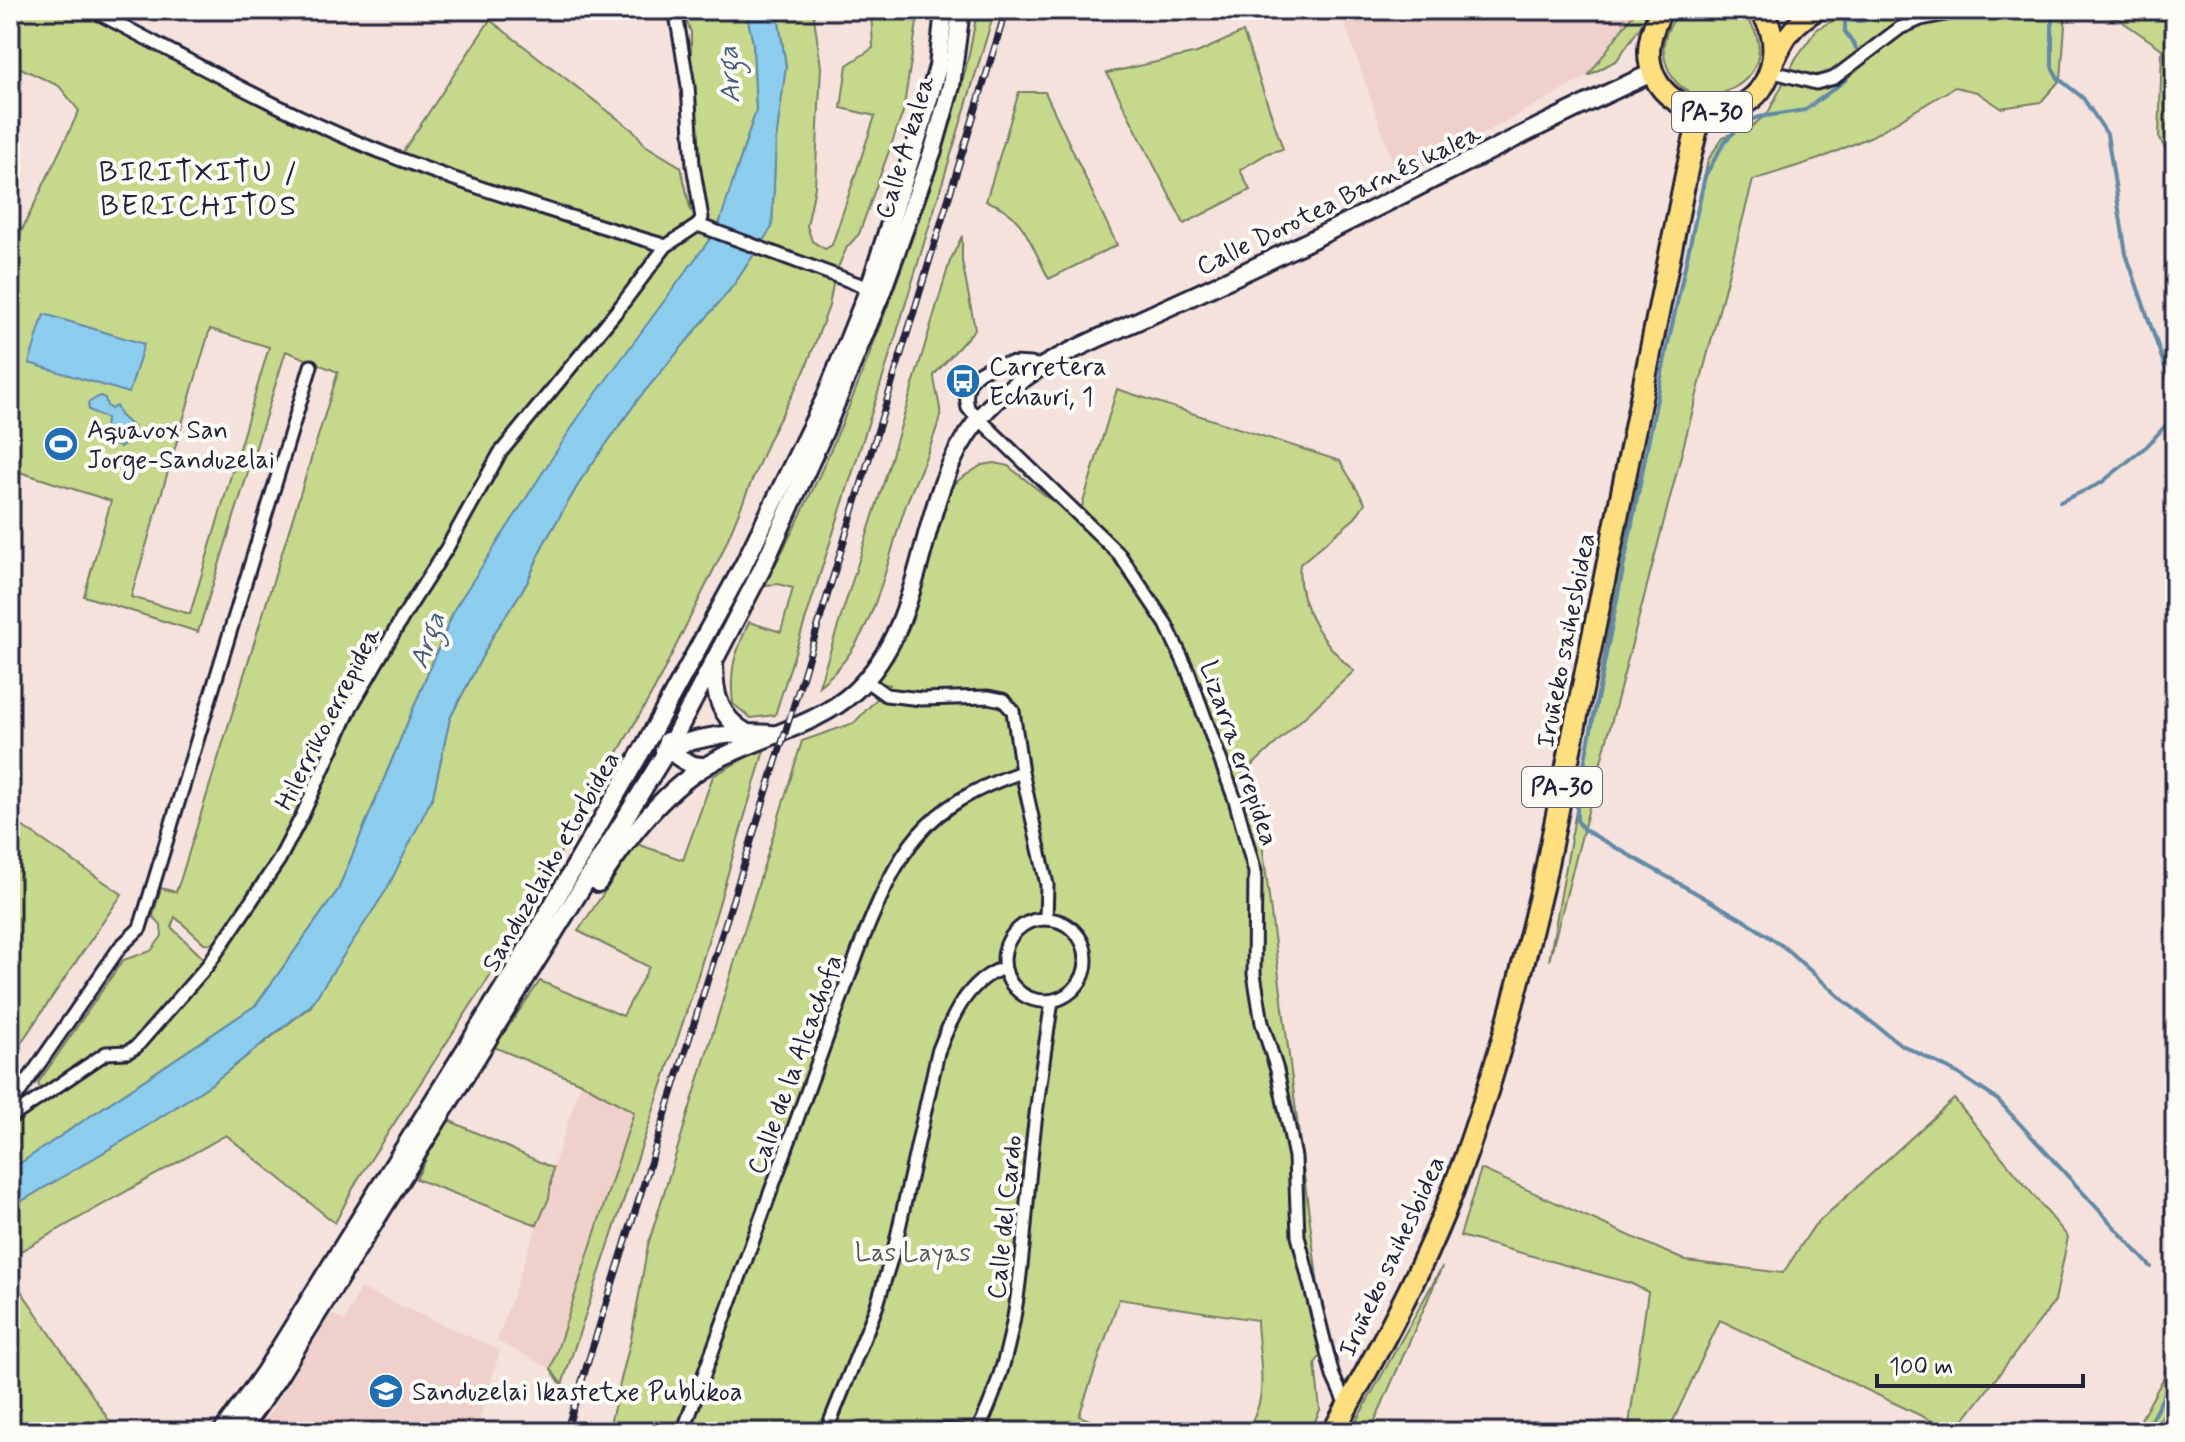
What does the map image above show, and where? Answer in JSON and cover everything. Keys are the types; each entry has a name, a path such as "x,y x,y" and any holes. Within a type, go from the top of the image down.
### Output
{"highway":[{"name":"PA-30","path":"1662,10 1651,28 1648,49 1652,73 1670,98 1701,112 1723,112 1743,104 1760,90 1770,71 1774,51 1772,32 1759,10"},
{"name":"Iruñeko saihesbidea","path":"1333,1432 1410,1286 1451,1195 1484,1102 1517,992 1544,879 1701,112"}],"main road":[{"name":"Calle A kalea","path":"875,291 938,66 944,10"},
{"name":"Calle A kalea","path":"875,291 933,150 951,86 961,10"},
{"path":"1770,71 1786,35 1799,21 1817,10"},
{"name":"Calle Dorotea Barnés kalea","path":"1044,366 1376,209 1652,73"},
{"name":"Sanduzelaiko etorbidea","path":"240,1432 277,1379 560,910 732,587 875,291"},
{"name":"Sanduzelaiko etorbidea","path":"222,1432 264,1373 560,910 668,749 762,569 825,430 875,291"},
{"path":"560,910 594,888 651,812 667,796 711,763 834,707 865,680 893,641 907,610 936,503 955,458 978,420 1000,397 1044,366"},
{"path":"711,763 697,766 681,760 668,749 665,726 718,626 732,587"},
{"path":"711,763 722,737 722,713 714,685 715,660"},
{"path":"722,713 747,733"},
{"path":"668,749 747,733 773,734"}],"street":[{"path":"92,10 296,115 398,159 666,246"},
{"path":"1770,71 1816,83 1834,78 1900,28 1921,19 1964,10"},
{"path":"677,20 688,86 693,165 702,218 698,225 875,291"},
{"name":"Hilerriko errepidea","path":"10,1118 106,1053 127,1052 136,1047 208,965 279,860 351,707 500,453 666,246 698,225"},
{"path":"978,420 968,408 966,391 971,379 979,372 988,367 1025,362 1044,366"},
{"path":"10,1106 120,947 140,928 311,366"},
{"name":"Lizarra errepidea","path":"978,420 1119,554 1166,624 1213,737 1242,821 1255,872 1254,974 1262,1023 1277,1070 1295,1157 1298,1236 1333,1376 1347,1407"},
{"path":"865,680 886,695 921,699 988,697 1003,700 1013,711 1022,772 1047,885 1046,919"},
{"name":"Calle de la Alcachofa","path":"683,1432 884,886 896,863 916,837 946,807 976,789 1022,772"},
{"path":"1046,919 1059,921 1079,936 1086,961 1079,983 1072,992 1052,1001 1039,1002 1016,990 1004,968 1007,943 1013,933 1034,920 1046,919"},
{"path":"826,1432 876,1308 895,1246 938,1052 948,1026 970,989 989,972 1004,968"},
{"name":"Calle del Cardo","path":"977,1432 1004,1367 1016,1319 1031,1156 1052,1001"},
{"path":"930,1432 963,1432"}],"shaded area":[{"path":"1340,10 1636,10 1588,76 1399,180"},
{"path":"581,1083 634,1112 551,1369 497,1341 549,1198 553,1168"},
{"name":"Sanduzelai Ikastetxe Publikoa","path":"360,1288 500,1350 476,1432 258,1432 331,1314 345,1321"}],"green space":[{"path":"10,10 92,10 398,159 490,20 635,132 645,145 681,167 691,212 691,32 682,10 746,10 753,43 756,110 718,228 455,608 338,890 256,1005 10,1170 10,1126 108,1057 137,1053 169,1021 217,958 274,858 216,944 204,943 175,917 171,927 203,958 203,963 136,1041 127,1046 106,1048 44,1090 40,1089 38,1083 123,960 151,951 162,936 161,926 153,916 161,888 176,892 181,878 338,372 286,351 198,632 84,596 111,501 10,469 10,255 79,111 59,86 10,63","holes":["210,329 269,347 190,614 131,597"]},
{"path":"777,10 813,10 821,67 815,187 807,226 812,241 825,249 832,245 875,116 841,108 847,65 873,48 871,10 919,10 903,112 859,234 847,247 835,274 829,306 805,370 769,439 722,553 655,688 486,982 358,1179 335,1223 226,1135 10,1257 10,1208 210,1085 311,1006 433,796 450,718 495,632 527,583 543,545 582,478 639,398 733,286 772,227 776,140 786,66"},
{"path":"977,10 995,10 890,355 775,715 751,718 733,704 732,680 737,653 749,622 781,632 793,588 778,584 764,585 825,462 893,293 948,132 965,71"},
{"path":"1636,10 1652,10 1617,60 1588,76"},
{"path":"1683,10 1739,10 1756,33 1758,55 1750,74 1735,88 1715,95 1695,94 1677,83 1665,60 1664,46 1670,26"},
{"path":"1853,10 2175,10 2175,168 2159,137 2162,49 2117,18 2066,12 2061,79 2041,102 2001,108 1977,92 1955,87 1872,136 1819,159 1753,180 1549,961 1618,577 1708,160 1723,137 1752,126 1768,113 1796,58 1817,29"},
{"path":"1243,32 1283,149 1268,153 1240,170 1250,190 1184,224 1107,73 1197,53"},
{"path":"1019,92 1045,92 1117,245 1049,279 1018,222 999,206 986,201"},
{"path":"962,236 962,261 975,329 934,375 940,416 907,502 876,602 854,648 819,686 950,261"},
{"name":"Las Layas","path":"1117,389 1340,461 1365,503 1355,518 1300,564 1302,594 1314,624 1354,671 1230,786 1235,801 1258,810 1326,1349 1315,1363 1320,1410 1310,1432 1243,1432 1258,1407 1261,1393 1257,1320 1119,1299 1079,1416 1121,1432 608,1432 631,1339 648,1245 802,741 854,723 890,685 865,680 907,610 936,503 960,479 982,465 995,463 1008,466 1075,519 1082,506"},
{"path":"765,747 694,989 562,1385 551,1369 634,1112 581,1083 494,1047 540,981 623,1016 649,967 578,931 637,844 683,860 713,776"},
{"path":"10,818 122,894 10,1059"},
{"path":"1954,1099 2068,1237 2055,1301 1955,1432 1720,1320 1668,1432 1628,1432 1648,1292 1630,1283 1460,1236 1481,1169 1686,1261 1783,1273 1814,1226"},
{"path":"446,1119 553,1168 549,1198 537,1225 416,1179"},
{"path":"1442,1267 1370,1432 1350,1432"},
{"path":"20,1289 117,1432 10,1432 10,1296"},
{"path":"2175,1342 2175,1394 2153,1432 2134,1432 2163,1379"}],"water":[{"path":"746,10 777,10 786,66 776,140 772,227 733,286 639,398 582,478 543,545 527,583 495,632 450,718 433,796 387,889 311,1005 210,1085 10,1208 10,1170 256,1005 338,890 455,608 578,418 718,228 756,110 753,43"},
{"path":"44,314 144,344 129,393 29,363"},
{"path":"100,396 105,398 111,409 116,406 120,415 134,428 135,436 129,443 120,447 112,444 105,431 106,418 89,410 88,403"}],"waterway":[{"path":"1836,16 1859,21 1900,10"},
{"path":"2049,10 2052,18 2052,67 2058,78 2083,98 2107,134 2126,254 2175,396"},
{"path":"1845,22 1845,32 1856,48"},
{"path":"1847,79 1805,110 1759,117 1744,123 1725,141 1705,176 1667,348 1577,800 1577,820 1583,829 1747,922 1784,947 1843,1000 1900,1044 1957,1073 1998,1100 2151,1267"},
{"path":"2060,502 2101,483 2147,446 2174,416 2175,410"},
{"path":"2145,1432 2175,1374"}],"railway":[{"path":"566,1432 800,685 1006,10"}],"place":[{"name":"Carretera Echauri, 1","path":"963,381"},
{"name":"Aquavox San Jorge-Sanduzelai","path":"61,444"},
{"name":"Sanduzelai Ikastetxe Publikoa","path":"386,1391"}],"district":[{"name":"BIRITXITU / BERICHITOS","path":"199,188"}],"water label":[{"name":"Arga","path":"728,75"},
{"name":"Arga","path":"426,640"}]}
